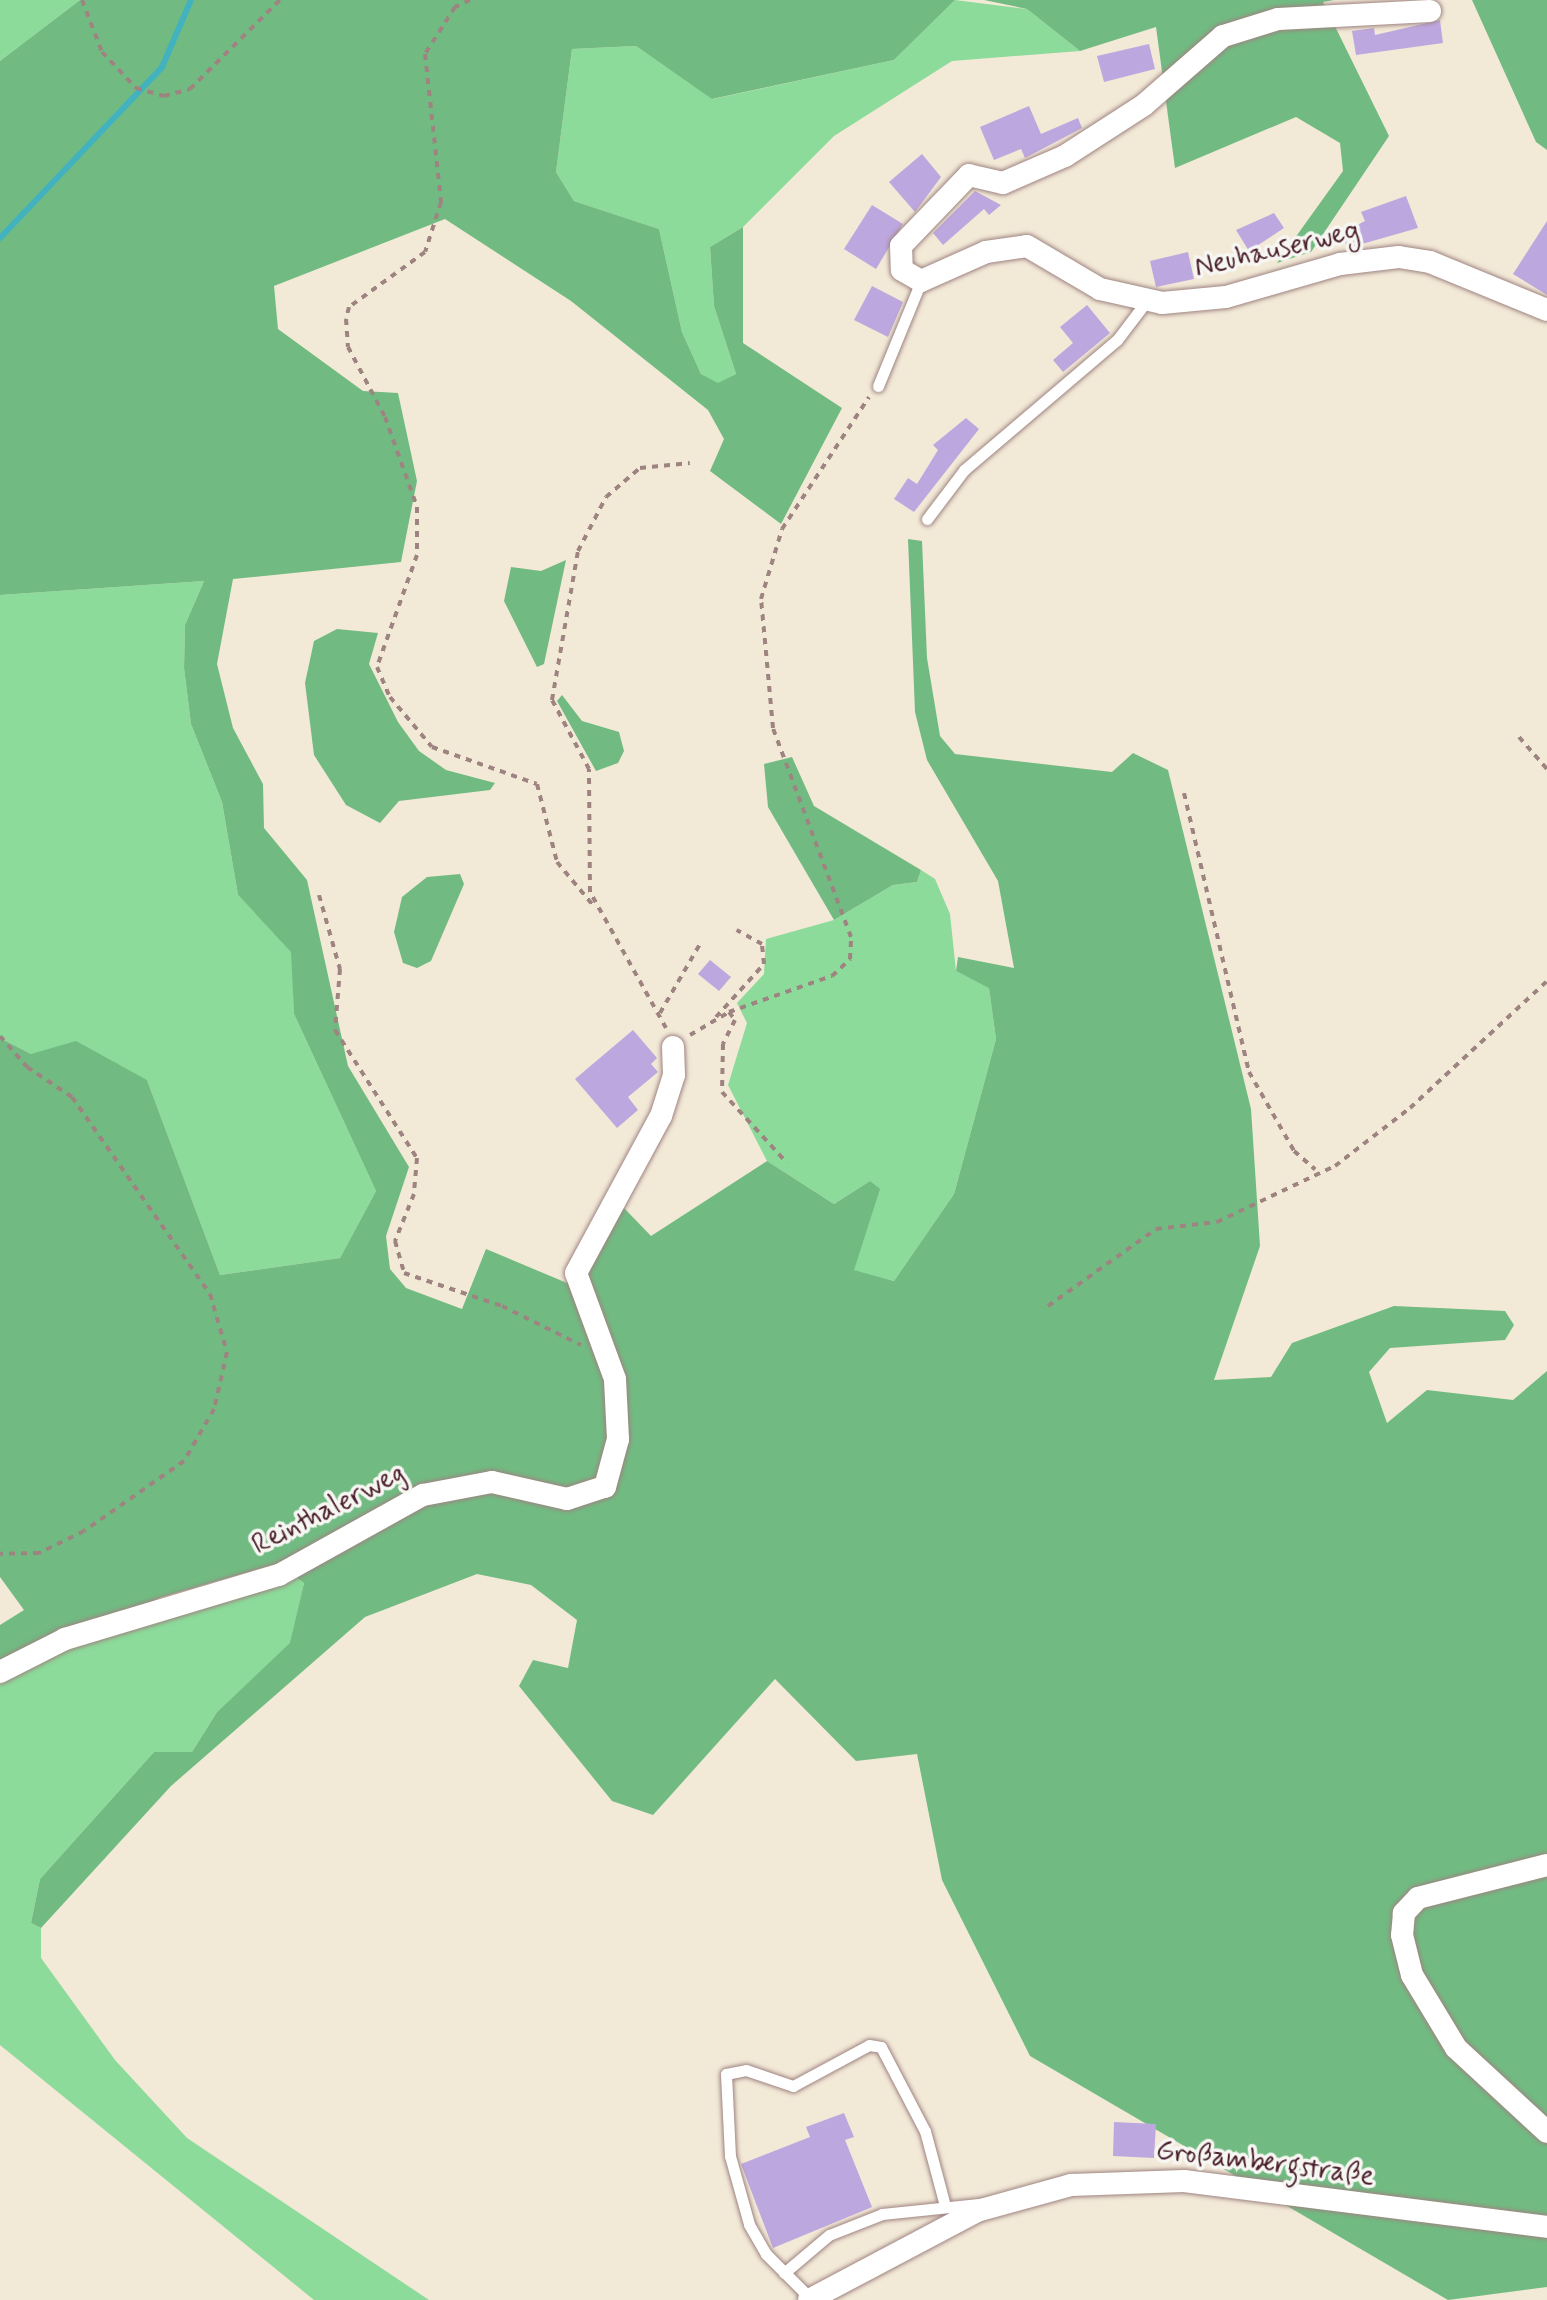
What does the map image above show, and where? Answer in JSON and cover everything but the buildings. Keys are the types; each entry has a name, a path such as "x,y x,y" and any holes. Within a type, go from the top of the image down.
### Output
{"street":[{"path":"921,281 902,270 901,246 969,175 1003,183 1065,156 1144,105 1223,36 1278,19 1430,11"},
{"name":"Neuhauserweg","path":"921,281 986,252 1027,246 1100,289 1145,303 1226,297 1340,264 1399,257 1430,262 1547,310"},
{"name":"Reinthalerweg","path":"0,1672 65,1639 279,1575 423,1495 492,1482 567,1499 605,1487 618,1419 601,1344 580,1292 578,1263 661,1116 674,1075 673,1047"},
{"path":"1547,1865 1418,1898 1404,1913 1402,1935 1417,1985 1456,2048 1547,2132"},
{"name":"Großambergstraße","path":"810,2299 996,2204 1043,2189 1150,2179 1547,2227"}],"lane":[{"path":"878,386 921,281"},
{"path":"927,519 964,470 1117,340 1145,303"},
{"path":"810,2299 755,2238 736,2187 726,2074 746,2070 793,2086 869,2045 881,2047 925,2131 944,2202"},
{"path":"784,2273 843,2228 944,2202 996,2204"}],"path":[{"path":"82,0 102,52 136,88 164,96 190,89 280,0"},
{"path":"470,0 455,7 425,54 441,202 425,252 349,307 348,347 385,417 419,532 410,581 379,650 380,681 441,753 537,784 557,862 597,909 660,1013 673,1047 729,1012 832,976 850,959 851,937 773,728 761,599 782,529 878,386"},
{"path":"597,909 588,877 589,769 552,700 569,587 589,526 625,477 690,463"},
{"path":"1519,737 1547,769"},
{"path":"1184,793 1249,1072 1294,1151 1317,1170"},
{"path":"319,895 340,969 335,1030 417,1158 414,1194 395,1241 404,1273 502,1306 573,1345 601,1344"},
{"path":"712,1022 764,964 762,944 737,930"},
{"path":"660,1013 700,944"},
{"path":"1048,1306 1156,1229 1217,1222 1266,1203 1317,1170 1335,1166 1410,1108 1547,981"},
{"path":"729,1012 735,1020 720,1063 722,1092 787,1163"},
{"path":"0,1036 27,1067 72,1097 210,1294 227,1352 214,1409 184,1461 84,1531 39,1553 0,1554"}],"green space":[{"path":"0,0 80,0 0,61"},
{"path":"80,0 955,0 894,60 712,99 636,46 572,49 556,172 574,201 659,229 682,332 701,374 718,383 736,374 714,306 710,247 743,227 743,343 842,408 781,524 710,471 724,439 708,410 571,301 445,219 274,286 278,329 363,391 398,393 417,481 401,562 233,579 217,664 233,728 263,784 264,828 307,880 348,1066 409,1167 386,1236 390,1269 406,1288 462,1309 486,1249 567,1283 589,1271 624,1208 651,1236 767,1161 834,1204 870,1181 880,1189 854,1270 894,1281 954,1194 996,1039 989,988 956,971 958,957 1014,968 998,881 927,760 915,712 908,539 922,541 927,658 940,736 955,754 1112,772 1133,753 1168,770 1251,1109 1260,1246 1214,1380 1271,1377 1292,1343 1394,1306 1505,1311 1514,1325 1505,1340 1390,1348 1369,1372 1387,1423 1427,1390 1513,1400 1547,1371 1547,2287 1448,2300 1030,2056 942,1880 917,1754 856,1761 775,1679 653,1815 612,1801 519,1686 533,1660 568,1668 577,1620 531,1585 477,1574 365,1617 171,1786 41,1928 31,1923 40,1879 154,1752 192,1752 217,1712 290,1643 304,1583 276,1564 162,1597 0,1665 0,1625 24,1610 0,1577 0,1038 31,1054 76,1041 147,1080 220,1275 340,1258 376,1191 294,1014 291,952 238,895 222,802 191,724 184,668 185,625 204,581 0,595 0,61"},
{"path":"955,0 1027,9 1080,51 952,61 834,136 743,227 710,247 714,306 736,374 718,384 701,374 682,332 659,229 574,201 556,172 572,49 636,46 713,99 894,60"},
{"path":"984,0 1334,0 1323,2 1389,136 1311,252 1277,263 1343,171 1340,143 1296,117 1175,168 1156,27 1080,51 1027,9"},
{"path":"1472,0 1547,0 1547,150 1536,142"},
{"path":"566,560 544,664 537,667 504,601 511,567 541,571"},
{"path":"204,581 185,625 184,668 191,724 222,802 238,895 292,952 294,1014 376,1191 340,1258 220,1275 147,1080 31,1054 0,1038 0,595"},
{"path":"337,629 378,633 369,664 398,722 419,751 446,770 495,783 490,790 399,801 380,823 346,805 314,755 305,683 314,641"},
{"path":"562,695 582,721 619,732 624,751 618,763 596,771 557,701"},
{"path":"792,757 814,806 921,870 917,882 893,885 834,920 768,807 764,764"},
{"path":"921,870 935,879 950,914 956,971 989,987 996,1039 954,1194 894,1281 853,1270 870,1181 834,1204 767,1161 728,1085 747,1023 737,1003 764,974 766,939 834,920 893,885 917,882"},
{"path":"460,874 464,884 431,961 417,968 403,963 394,932 402,897 427,877"},
{"path":"290,1574 304,1583 291,1643 217,1712 192,1752 154,1752 40,1879 31,1923 41,1928 41,1958 115,2060 187,2138 429,2300 314,2300 0,2045 0,1678 67,1645"}],"waterway":[{"path":"0,238 162,67 191,0"}]}
